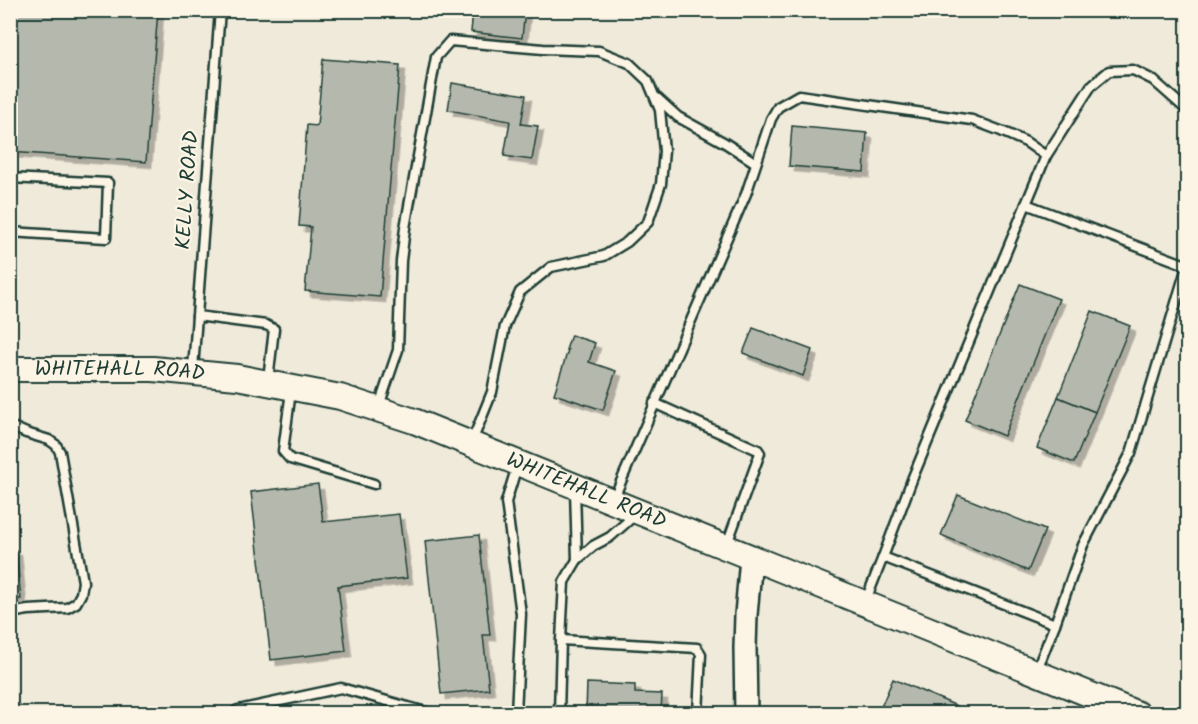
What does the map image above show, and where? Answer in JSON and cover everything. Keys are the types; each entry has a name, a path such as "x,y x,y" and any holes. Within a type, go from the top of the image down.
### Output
{"main road":[{"name":"WHITEHALL ROAD","path":"10,369 153,369 237,377 340,397 414,421 1138,714"}],"street":[{"path":"746,714 746,615 751,558"}],"lane":[{"name":"KELLY ROAD","path":"193,373 219,10"},
{"path":"378,409 398,350 400,261 436,57 450,40 543,49 599,51 629,63 648,81 660,110 664,151 661,184 648,222 627,242 604,256 551,267 520,292 505,326 492,392 471,444"},
{"path":"865,603 913,477 1046,156 1091,86 1109,71 1132,70 1153,80 1188,111"},
{"path":"613,501 746,194 771,119 778,106 799,95 972,120 1026,142 1046,156"},
{"path":"654,96 678,117 756,164"},
{"path":"10,178 108,183 106,238 10,232"},
{"path":"1026,204 1187,264 1131,453 1083,545 1036,673"},
{"path":"197,316 266,325 274,329 268,383"},
{"path":"291,387 283,451 290,459 374,484"},
{"path":"654,403 758,450 760,453 726,547"},
{"path":"10,426 50,440 60,452 83,582 81,594 76,603 67,608 10,613"},
{"path":"514,714 516,712 521,614 506,502 518,463"},
{"path":"574,486 577,560"},
{"path":"559,714 564,582 577,560 593,546 610,537 638,512"},
{"path":"883,557 1055,624"},
{"path":"561,640 697,648 701,654 698,714"},
{"path":"232,714 238,710 341,688 433,714"}],"building":[{"path":"10,10 158,10 146,162 10,152"},
{"path":"473,10 525,10 522,38 471,32"},
{"path":"323,59 400,65 380,297 305,291 311,227 299,226 307,125 317,126"},
{"path":"452,83 526,95 521,124 538,126 532,160 504,156 510,121 448,110"},
{"path":"792,126 867,133 864,172 789,166"},
{"path":"1020,284 1059,299 1004,436 965,420"},
{"path":"1092,311 1130,326 1095,412 1058,397"},
{"path":"753,328 812,350 803,376 743,353"},
{"path":"571,335 595,343 589,362 616,371 603,410 554,394"},
{"path":"1058,397 1095,412 1074,463 1037,448"},
{"path":"318,484 323,522 399,514 407,578 338,586 346,651 271,660 251,492"},
{"path":"958,495 1045,530 1028,571 941,535"},
{"path":"479,535 490,635 483,635 489,689 441,694 425,541"},
{"path":"10,550 16,550 21,599 10,600"},
{"path":"893,679 959,707 956,714 878,714"},
{"path":"587,683 635,685 635,693 662,694 661,714 586,714"}]}
